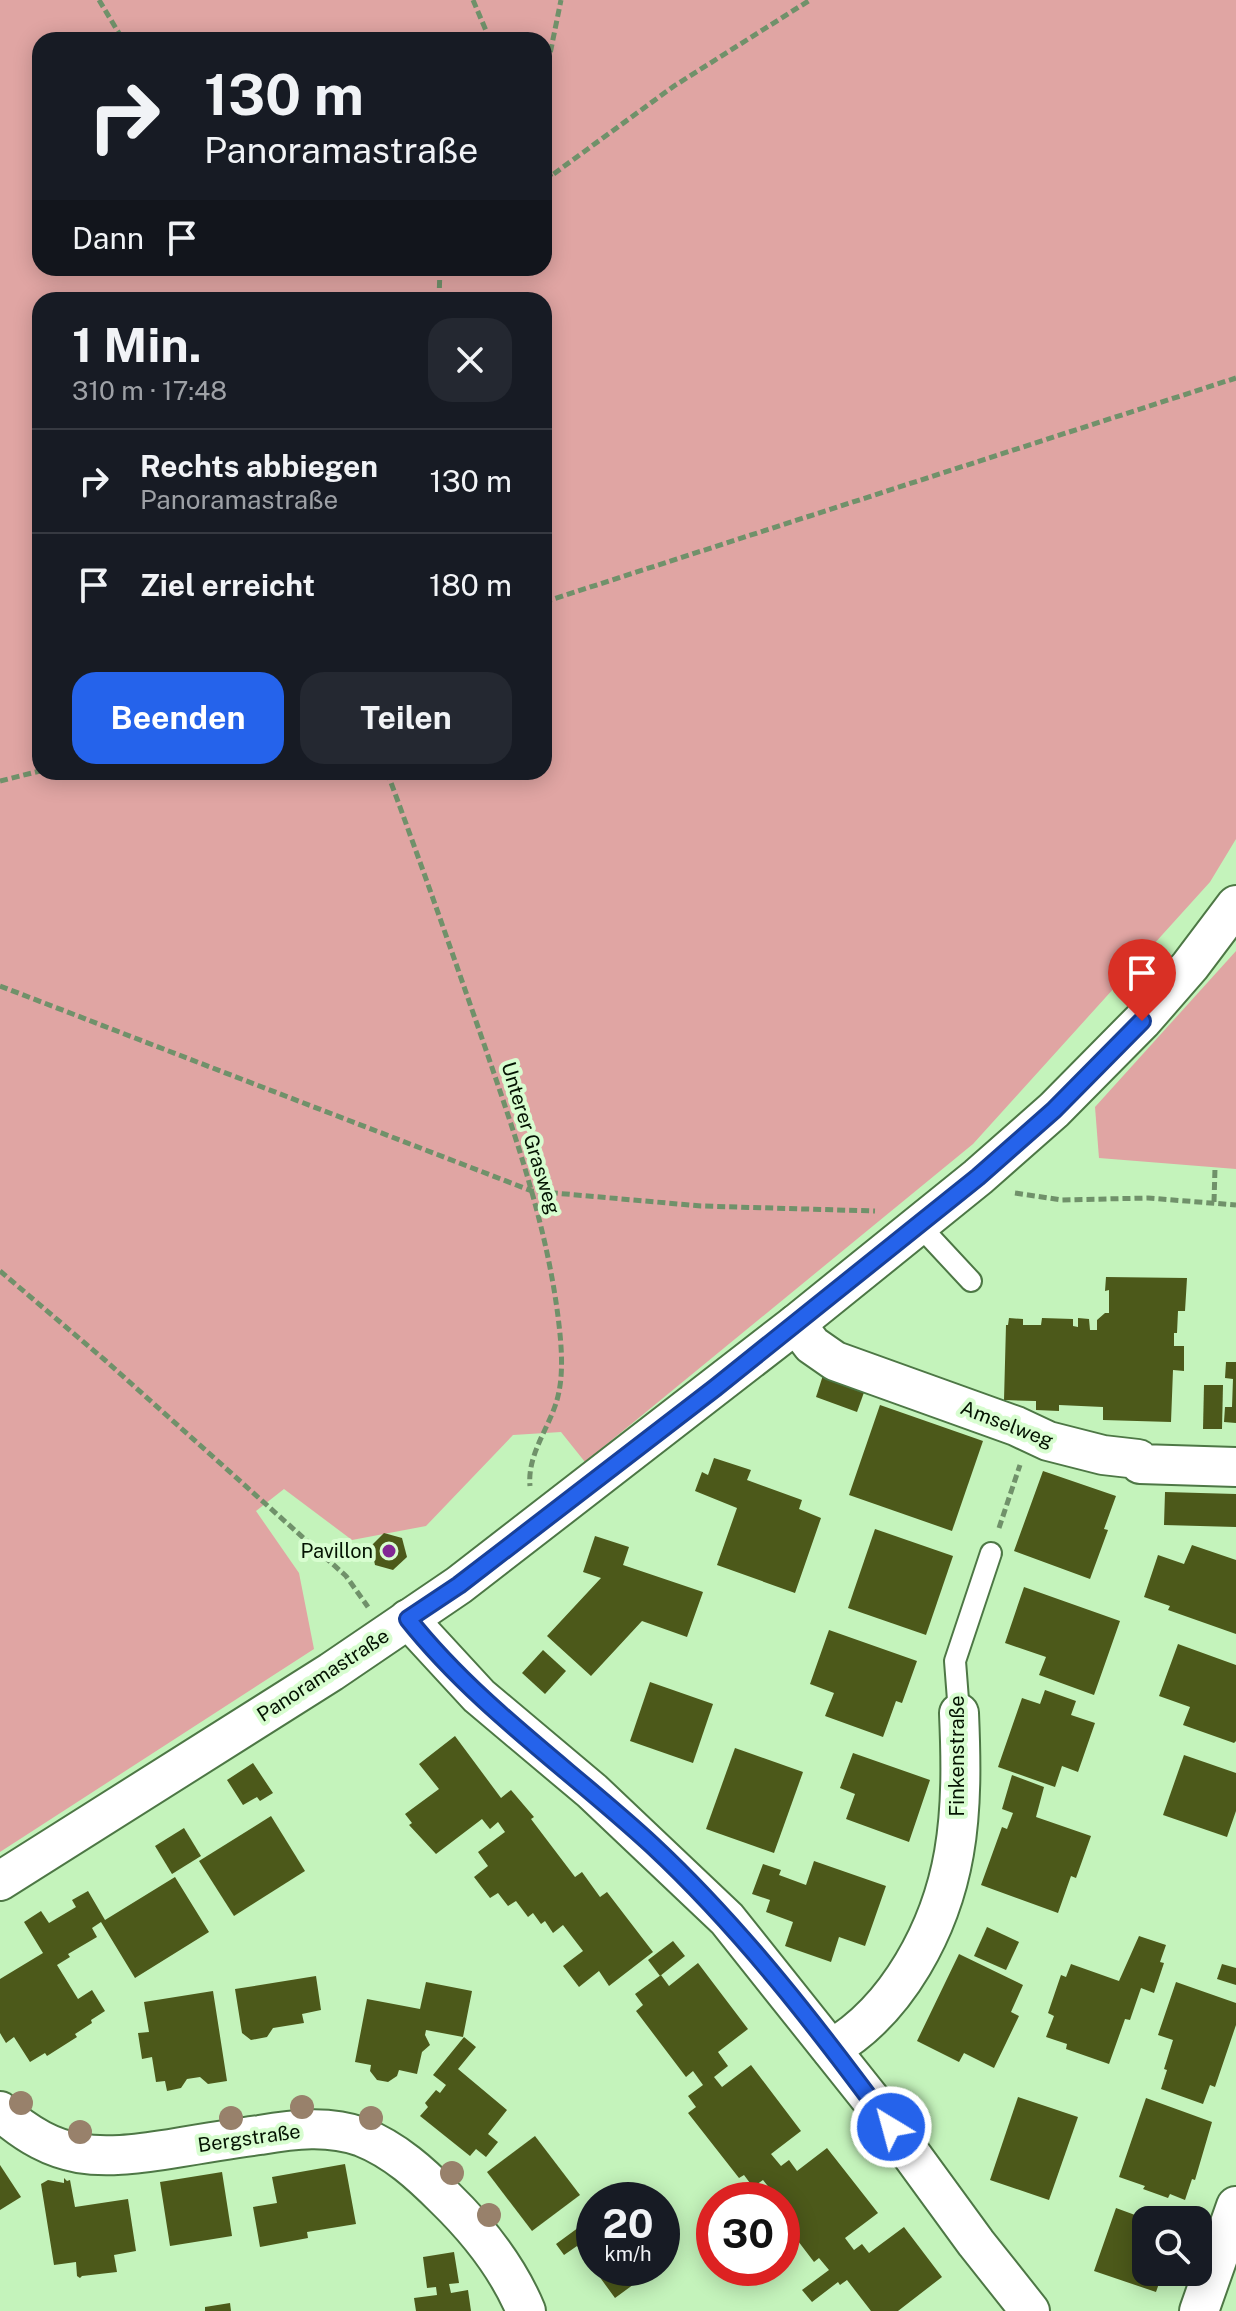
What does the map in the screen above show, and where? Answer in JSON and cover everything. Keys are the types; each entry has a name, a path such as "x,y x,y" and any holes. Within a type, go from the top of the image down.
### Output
{"street":[{"name":"Panoramastraße","path":"0,1881 331,1672 396,1627 540,1523 796,1324 978,1177 1054,1110 1113,1053 1190,966 1236,905"},
{"name":"Amselweg","path":"796,1324 812,1345 835,1361 1031,1434 1082,1450 1138,1459 1140,1464 1236,1467"},
{"path":"396,1627 592,1791 702,1893 753,1950 831,2049 1030,2311"},
{"name":"Finkenstraße","path":"831,2049 866,2024 888,1999 915,1959 932,1924 954,1852 959,1803 959,1713"},
{"name":"Bergstraße","path":"0,2111 24,2131 53,2147 101,2157 285,2131 332,2130 362,2137 406,2162 461,2213 502,2265 526,2311"},
{"path":"1199,2311 1236,2206"}],"lane":[{"path":"925,1218 971,1281"},
{"name":"Finkenstraße","path":"959,1713 955,1661 991,1553"}],"path":[{"path":"99,0 118,32"},
{"path":"473,0 487,32"},
{"path":"552,44 561,0"},
{"path":"552,176 674,86 810,0"},
{"path":"552,599 1236,378"},
{"path":"0,781 32,773"},
{"name":"Unterer Grasweg","path":"390,780 532,1191 555,1289 562,1356 558,1397 532,1459 529,1476 531,1497 540,1523"},
{"path":"0,986 532,1191 701,1206 925,1218"},
{"path":"1214,1202 1215,1168"},
{"path":"978,1177 1015,1193 1040,1198 1093,1201 1148,1198 1236,1205"},
{"path":"0,1271 106,1361 346,1576 396,1627"},
{"path":"991,1553 1031,1434"}],"shaded area":[{"path":"0,0 1236,0 1236,839 1210,882 973,1144 585,1462 561,1432 513,1435 426,1526 352,1540 284,1489 256,1511 299,1573 314,1649 0,1852"},
{"path":"1236,951 1236,1169 1099,1158 1095,1107"}],"building":[{"path":"1106,1277 1187,1278 1185,1311 1178,1311 1177,1333 1174,1333 1174,1346 1184,1346 1184,1371 1173,1370 1171,1422 1103,1420 1103,1407 1059,1405 1059,1411 1036,1410 1036,1401 1004,1400 1006,1325 1009,1318 1023,1319 1023,1325 1041,1325 1042,1318 1073,1319 1073,1326 1078,1327 1078,1318 1089,1319 1090,1330 1097,1330 1097,1320 1109,1313"},
{"path":"1226,1362 1236,1362 1236,1423 1224,1422 1225,1407 1232,1407 1233,1379 1225,1378"},
{"path":"825,1369 867,1384 857,1412 816,1397"},
{"path":"1204,1385 1223,1385 1222,1429 1203,1429"},
{"path":"880,1405 983,1441 952,1531 849,1495"},
{"path":"714,1458 751,1470 747,1480 802,1500 799,1509 821,1518 795,1593 717,1565 737,1508 695,1491 702,1472 708,1475"},
{"path":"1043,1471 1116,1496 1104,1529 1108,1530 1090,1579 1014,1551"},
{"path":"1165,1492 1236,1494 1236,1527 1164,1525"},
{"path":"875,1529 953,1556 926,1635 848,1608"},
{"name":"Pavillon","path":"384,1533 402,1538 407,1557 393,1570 375,1565 371,1546"},
{"path":"595,1536 629,1547 623,1565 703,1592 687,1637 642,1621 591,1676 547,1636 601,1578 583,1572"},
{"path":"1192,1545 1236,1560 1236,1634 1168,1610 1170,1606 1144,1597 1158,1555 1184,1564"},
{"path":"1024,1587 1120,1621 1094,1695 1039,1675 1046,1657 1005,1643"},
{"path":"829,1630 917,1661 902,1703 896,1701 883,1737 825,1716 834,1693 810,1684"},
{"path":"1178,1644 1236,1665 1234,1743 1183,1725 1190,1707 1159,1696"},
{"path":"543,1650 566,1671 545,1694 522,1673"},
{"path":"650,1682 713,1704 693,1763 630,1741"},
{"path":"1045,1690 1076,1701 1071,1715 1095,1723 1078,1772 1062,1766 1055,1787 998,1767 1022,1698 1040,1704"},
{"path":"455,1736 501,1798 511,1790 534,1817 531,1819 575,1877 582,1872 600,1897 607,1892 653,1952 609,1986 599,1971 579,1987 563,1966 583,1951 563,1925 553,1933 545,1921 541,1924 533,1913 528,1917 516,1901 508,1906 498,1893 490,1898 474,1877 488,1866 478,1852 505,1832 498,1822 490,1829 482,1819 436,1854 409,1825 412,1823 405,1814 439,1789 419,1764"},
{"path":"735,1748 803,1772 774,1853 706,1829"},
{"path":"853,1753 930,1780 909,1842 846,1819 855,1794 840,1788"},
{"path":"1184,1755 1236,1773 1236,1811 1227,1837 1163,1815"},
{"path":"253,1763 273,1793 260,1801 257,1797 243,1805 227,1780"},
{"path":"1012,1775 1044,1787 1036,1817 1091,1836 1076,1878 1071,1876 1058,1913 981,1885 1002,1827 1007,1829 1013,1813 1002,1809"},
{"path":"271,1816 305,1871 234,1916 199,1861"},
{"path":"184,1828 201,1856 172,1874 155,1846"},
{"path":"814,1861 886,1886 865,1946 839,1937 831,1962 785,1946 793,1922 766,1912 770,1900 752,1894 763,1864 781,1870 779,1875 806,1885"},
{"path":"175,1877 209,1932 135,1978 101,1922 92,1928 97,1937 68,1954 70,1957 57,1965 78,1999 92,1990 105,2011 75,2034 77,2037 47,2056 45,2053 30,2062 14,2037 6,2043 0,2033 0,1979 43,1953 24,1922 41,1911 49,1923 76,1907 72,1900 88,1891 105,1920"},
{"path":"987,1927 1019,1942 1006,1970 974,1956"},
{"path":"1139,1936 1166,1945 1160,1962 1164,1963 1154,1993 1141,1988 1130,2020 1125,2019 1109,2064 1066,2049 1067,2044 1046,2037 1054,2016 1048,2013 1061,1975 1066,1977 1071,1964 1119,1981"},
{"path":"673,1941 685,1956 660,1976 648,1960"},
{"path":"959,1954 1023,1985 1011,2012 1019,2016 994,2068 964,2053 959,2062 917,2041"},
{"path":"698,1963 748,2029 718,2052 728,2066 714,2077 722,2087 751,2065 801,2131 771,2154 781,2166 789,2160 797,2171 827,2148 878,2213 845,2238 854,2250 862,2244 869,2253 904,2227 942,2277 898,2311 871,2311 847,2280 840,2285 838,2282 812,2302 802,2290 829,2270 819,2258 814,2262 800,2244 800,2182 749,2182 744,2175 739,2178 688,2113 696,2107 688,2096 703,2085 693,2071 686,2077 636,2011 643,2005 635,1994 661,1975 669,1986"},
{"path":"1222,1964 1236,1968 1236,1985 1217,1979"},
{"path":"316,1976 321,2010 302,2014 304,2023 273,2028 267,2037 251,2040 242,2033 235,1989"},
{"path":"426,1982 472,1991 463,2037 426,2030 430,2045 422,2052 417,2074 399,2070 397,2076 388,2082 377,2080 370,2071 371,2065 355,2062 367,1999 420,2009"},
{"path":"1176,1982 1236,2003 1236,2025 1215,2087 1210,2085 1203,2104 1161,2089 1173,2040 1158,2035"},
{"path":"213,1991 227,2081 208,2084 200,2077 187,2079 181,2088 167,2091 165,2081 156,2082 152,2057 142,2059 138,2033 149,2032 144,2002"},
{"path":"464,2037 476,2047 458,2069 507,2110 488,2134 498,2142 486,2157 476,2149 470,2156 420,2116 428,2107 425,2103 436,2090 440,2093 446,2085 433,2075"},
{"path":"1018,2097 1078,2117 1049,2200 990,2180"},
{"path":"1146,2098 1212,2122 1195,2180 1192,2179 1185,2200 1170,2194 1168,2198 1119,2177"},
{"path":"535,2136 576,2190 576,2198 532,2231 487,2172"},
{"path":"345,2164 356,2224 307,2232 308,2238 260,2247 253,2207 277,2203 272,2177"},
{"path":"0,2165 21,2197 0,2210"},
{"path":"222,2172 232,2236 170,2246 160,2182"},
{"path":"64,2178 70,2180 75,2207 128,2199 136,2251 114,2255 117,2272 80,2278 77,2276 76,2262 54,2265 41,2184 48,2180 64,2183"},
{"path":"1116,2208 1132,2214 1132,2284 1094,2271"},
{"path":"576,2229 576,2247 564,2255 556,2244"},
{"path":"454,2252 459,2283 449,2284 451,2293 468,2290 471,2311 416,2311 414,2298 437,2295 436,2287 427,2288 423,2257"},
{"path":"606,2286 631,2286 615,2298"},
{"path":"1138,2286 1158,2286 1156,2292"},
{"path":"230,2303 231,2311 205,2311 205,2307"}],"place":[{"name":"Pavillon","path":"389,1551"}],"route":[{"path":"891,2127 727,1919 592,1791 479,1696 447,1665 408,1619 459,1585 715,1388 978,1177 1054,1110 1142,1021"}]}
